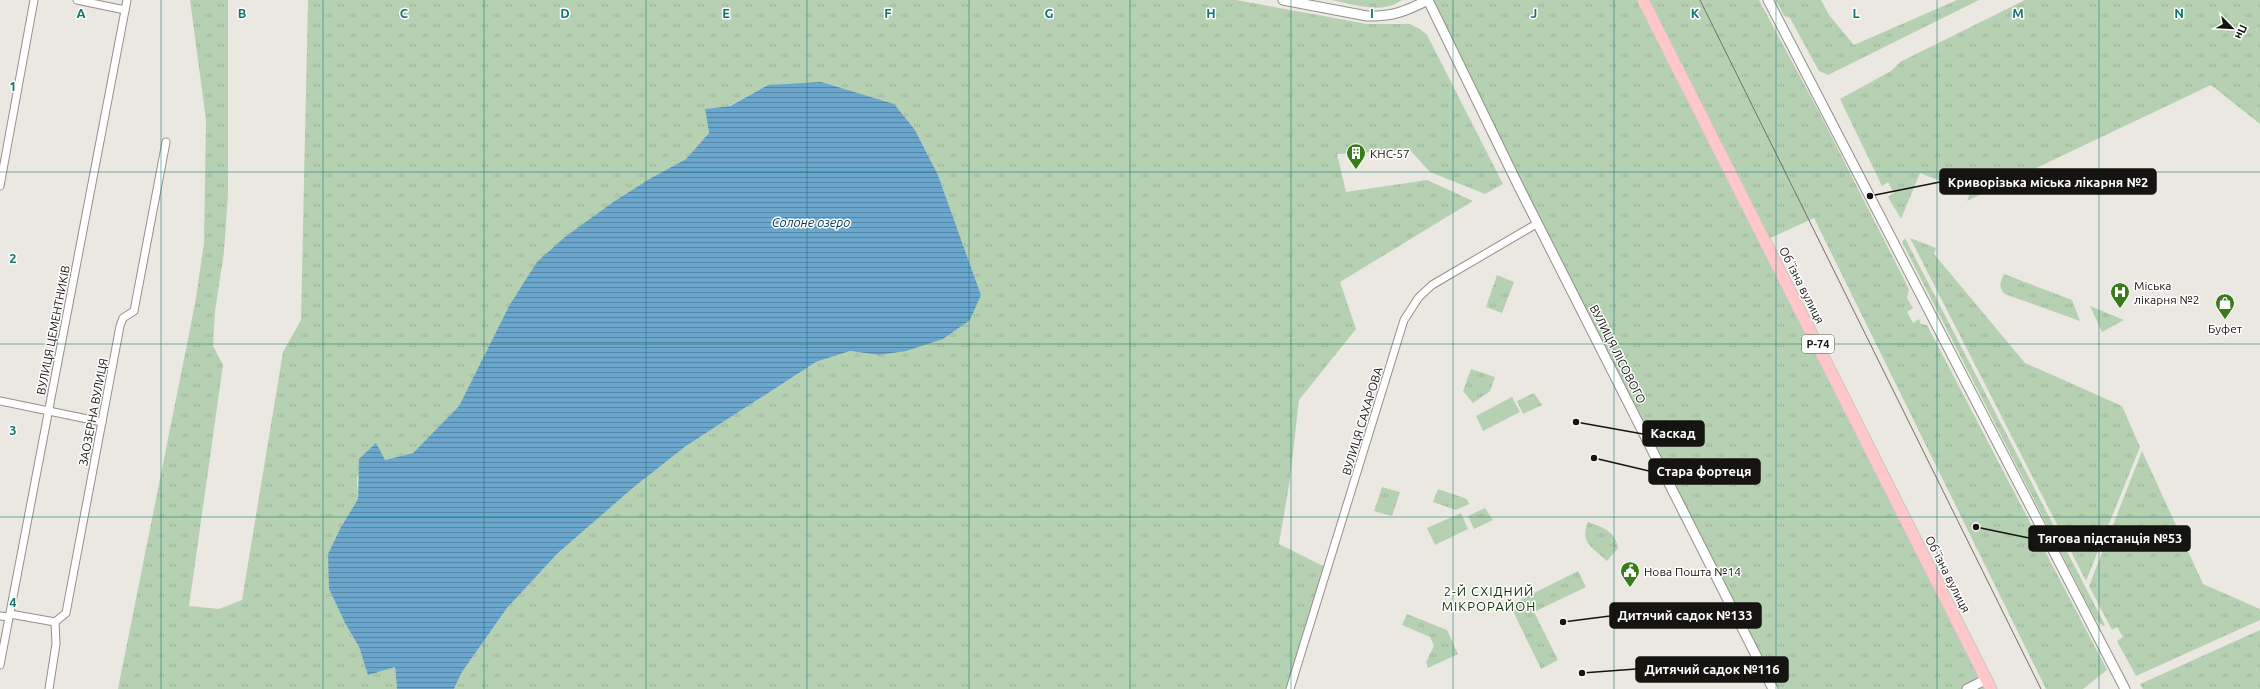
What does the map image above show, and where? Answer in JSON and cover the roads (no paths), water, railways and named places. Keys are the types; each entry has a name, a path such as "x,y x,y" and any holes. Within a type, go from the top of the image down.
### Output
{"main road":[{"name":"Обʼїзна вулиця","path":"1643,0 1989,684"}],"street":[{"path":"0,186 34,0"},
{"path":"77,0 125,10"},
{"name":"ВУЛИЦЯ ЦЕМЕНТНИКІВ","path":"0,665 127,0"},
{"path":"1283,0 1367,16 1381,17 1394,15 1428,0"},
{"name":"ВУЛИЦЯ ЛІСОВОГО","path":"1428,0 1538,223 1773,689"},
{"path":"1768,0 2125,689"},
{"name":"ЗАОЗЕРНА ВУЛИЦЯ","path":"55,622 66,613 120,326 123,318 134,312 166,142"},
{"name":"ВУЛИЦЯ САХАРОВА","path":"1290,689 1400,333 1408,314 1419,297 1432,285 1538,223"},
{"path":"0,401 102,422"},
{"path":"0,616 9,615 55,622 56,644 49,689"},
{"path":"1968,689 1989,684"}],"water":[{"name":"Солоне озеро","path":"821,82 894,104 915,130 938,175 981,295 970,320 943,339 906,351 879,355 850,351 816,362 686,446 635,486 558,553 507,608 462,672 454,689 397,689 395,667 368,675 359,647 345,623 329,589 328,554 341,527 358,499 359,459 376,443 385,460 413,453 459,406 509,306 537,262 565,237 616,200 651,178 686,159 709,133 705,109 730,106 768,85"}],"tram line":[{"path":"1700,0 2041,689"}],"place":[{"name":"КНС-57","path":"1356,170"},
{"name":"Криворізька міська лікарня №2","path":"1870,196"},
{"name":"Міська лікарня №2","path":"2120,309"},
{"name":"Буфет","path":"2225,320"},
{"name":"Каскад","path":"1576,422"},
{"name":"Стара фортеця","path":"1594,458"},
{"name":"Тягова підстанція №53","path":"1976,527"},
{"name":"Нова Пошта №14","path":"1630,588"},
{"name":"Дитячий садок №133","path":"1563,622"},
{"name":"Дитячий садок №116","path":"1582,673"}],"district":[{"name":"2-Й СХІДНИЙ МІКРОРАЙОН","path":"1489,598"}]}
